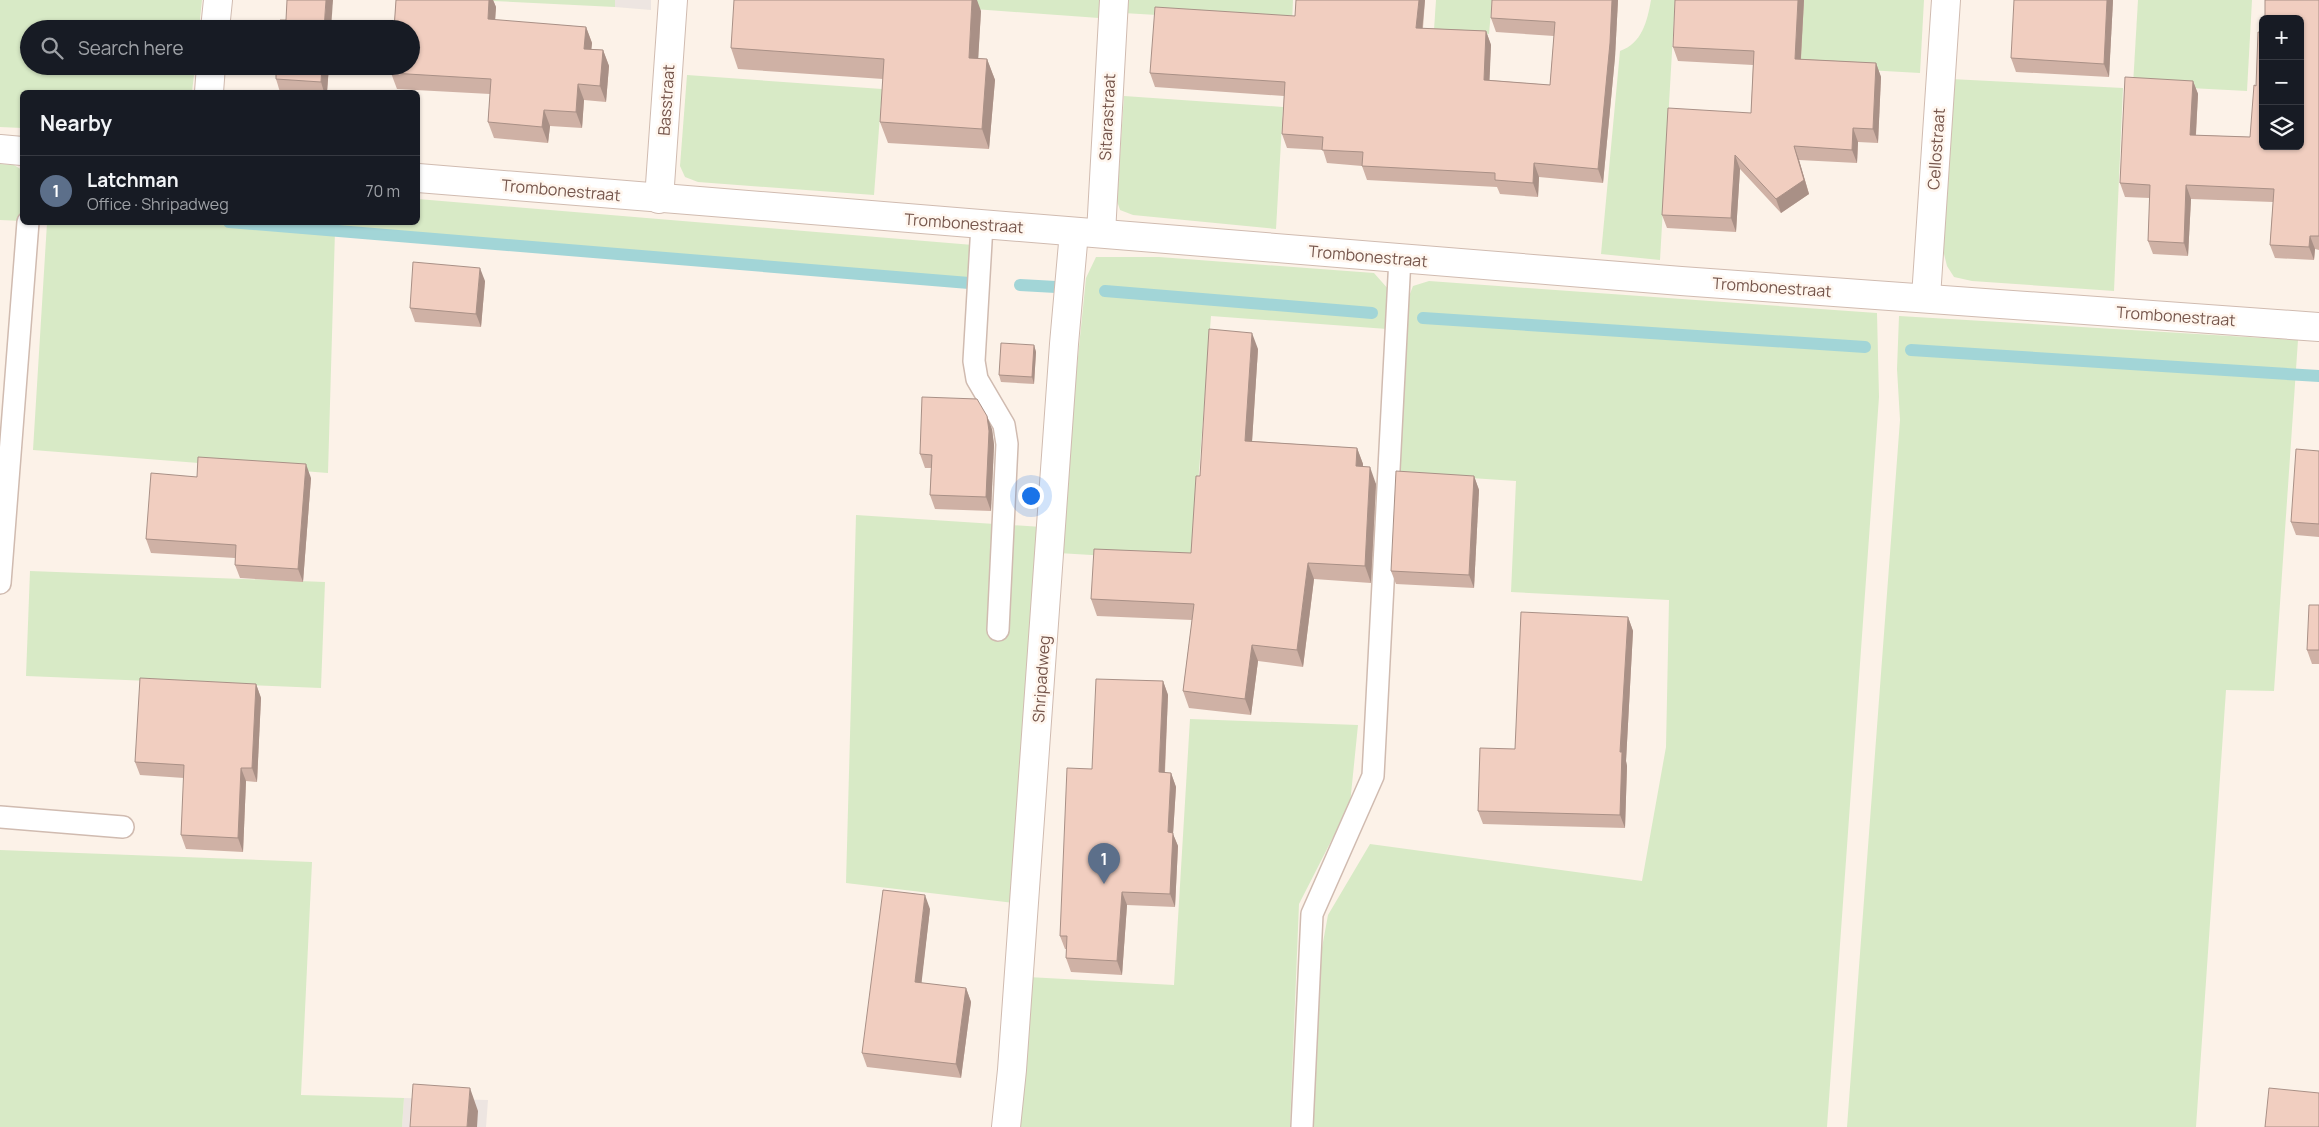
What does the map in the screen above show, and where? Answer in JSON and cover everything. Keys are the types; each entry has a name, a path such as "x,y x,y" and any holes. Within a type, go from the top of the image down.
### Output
{"street":[{"path":"216,20 218,0"},
{"name":"Basstraat","path":"659,199 673,0"},
{"name":"Sitarastraat","path":"1101,233 1114,0"},
{"name":"Cellostraat","path":"1926,297 1946,0"},
{"path":"209,90 210,75"},
{"path":"0,149 20,151"},
{"name":"Trombonestraat","path":"420,178 1691,282 1926,297 2319,327"},
{"name":"Shripadweg","path":"1006,1127 1012,1070 1064,344 1074,232"}],"lane":[{"path":"0,583 28,225"},
{"path":"982,225 974,361 977,379 1004,425 1007,444 998,630"},
{"path":"1302,1127 1312,914 1373,776 1400,258"},
{"path":"0,817 123,827"}],"shaded area":[{"path":"615,0 651,0 651,10 615,7"},
{"path":"404,1098 488,1100 486,1127 402,1127"}],"green space":[{"path":"0,0 202,0 200,20 20,20 20,75 194,75 192,90 20,90 20,128 0,127"},
{"path":"472,0 615,0 615,7"},
{"path":"893,0 1100,0 1099,18 892,3"},
{"path":"1124,0 1293,0 1292,23 1123,13"},
{"path":"1436,0 1492,0 1489,34 1434,30"},
{"path":"1651,0 1675,0 1660,260 1601,254 1620,51 1634,43 1642,31 1648,16"},
{"path":"1761,0 1924,0 1920,73 1758,64"},
{"path":"2138,0 2252,0 2247,91 2133,85"},
{"path":"687,75 882,89 874,195 698,182 685,177 680,166"},
{"path":"1951,79 2123,88 2114,291 1972,281 1954,277 1947,266 1943,250"},
{"path":"1124,96 1283,107 1276,229 1133,215 1120,210 1117,201"},
{"path":"0,164 14,165 20,169 20,221 0,220"},
{"path":"420,199 973,245 969,283 335,231 328,473 33,450 47,225 420,225"},
{"path":"1096,257 1159,257 1374,273 1389,290 1387,329 1211,316 1192,561 1058,553 1086,278"},
{"path":"1429,281 1877,313 1879,397 1827,1127 1312,1127 1319,964 1328,915 1370,844 1642,881 1666,747 1669,600 1511,592 1516,481 1396,473 1408,299 1413,286"},
{"path":"1899,316 2298,340 2274,691 2226,690 2196,1127 1847,1127 1900,420 1897,369"},
{"path":"856,515 1042,527 1014,903 846,883"},
{"path":"30,571 325,582 321,688 26,676"},
{"path":"1190,719 1358,725 1350,804 1299,904 1290,1127 1018,1127 1028,977 1174,985"},
{"path":"0,850 312,862 301,1095 404,1098 402,1127 0,1127"}],"building":[{"path":"287,0 326,0 325,20 286,20"},
{"path":"396,0 489,0 488,19 586,27 584,49 603,50 600,86 578,84 576,112 544,110 542,127 488,122 491,79 420,75 420,20 395,20"},
{"path":"734,0 972,0 969,58 987,59 982,129 880,122 884,59 731,48"},
{"path":"1296,0 1419,0 1416,28 1486,31 1484,80 1550,85 1555,22 1491,18 1492,0 1612,0 1610,43 1598,169 1534,163 1533,183 1495,180 1495,173 1362,166 1363,152 1322,150 1323,137 1282,134 1285,82 1150,73 1155,7 1295,16"},
{"path":"1675,0 1798,0 1795,59 1876,63 1873,129 1853,128 1852,150 1794,146 1804,180 1776,199 1735,155 1731,218 1662,215 1668,108 1751,113 1754,51 1673,47"},
{"path":"2014,0 2107,0 2104,64 2011,58"},
{"path":"2265,0 2319,0 2319,236 2310,236 2309,247 2270,245 2274,189 2186,185 2184,243 2148,241 2150,185 2120,183 2125,77 2193,81 2190,135 2250,137 2254,85 2256,86 2259,32 2259,150 2304,150 2304,15 2265,15"},
{"path":"276,75 321,75 321,82 276,79"},
{"path":"413,262 480,268 476,314 410,308"},
{"path":"1209,329 1252,333 1245,441 1357,448 1356,466 1370,467 1365,566 1308,563 1297,650 1252,645 1245,699 1183,691 1194,604 1091,599 1094,549 1191,553 1196,476 1200,476"},
{"path":"1001,343 1034,345 1032,377 999,375"},
{"path":"922,397 977,399 987,416 989,431 986,497 930,495 932,455 920,454"},
{"path":"2296,449 2319,451 2319,524 2291,522"},
{"path":"198,457 306,464 298,569 235,565 236,545 146,539 151,473 197,477"},
{"path":"1396,471 1474,476 1469,575 1391,571"},
{"path":"2309,605 2319,605 2319,650 2307,650"},
{"path":"1521,612 1628,617 1620,752 1622,752 1620,815 1478,811 1480,748 1515,749"},
{"path":"140,678 256,684 252,768 241,768 238,838 181,835 184,765 135,762"},
{"path":"1096,679 1163,681 1159,772 1171,773 1168,832 1173,833 1170,894 1122,892 1117,961 1066,958 1067,936 1060,936 1067,768 1092,769"},
{"path":"883,890 925,895 915,982 966,988 956,1064 862,1053"},
{"path":"413,1084 470,1088 467,1127 410,1127"},
{"path":"2269,1088 2319,1093 2319,1127 2265,1127"}],"waterway":[{"path":"265,225 969,283"},
{"path":"1020,285 1056,287"},
{"path":"1105,291 1372,313"},
{"path":"1423,318 1865,347"},
{"path":"1911,350 2319,376"}],"place":[{"name":"Latchman","path":"1104,884"}]}
